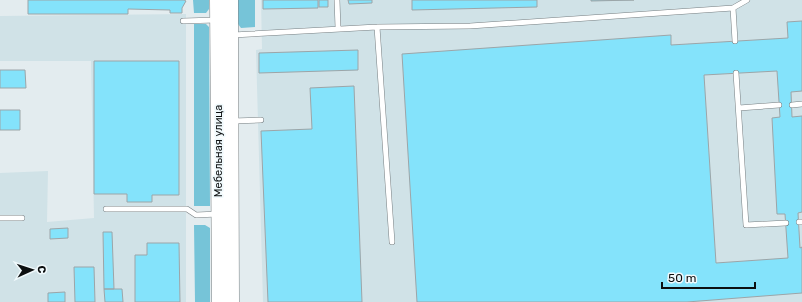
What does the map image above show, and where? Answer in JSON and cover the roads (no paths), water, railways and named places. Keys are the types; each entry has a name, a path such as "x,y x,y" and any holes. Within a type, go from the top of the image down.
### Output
{"street":[{"name":"Мебельная улица","path":"217,0 224,20"},
{"name":"Мебельная улица","path":"231,0 224,20 224,35 225,214 232,302"},
{"name":"Мебельная улица","path":"219,302 231,120 224,35"}],"lane":[{"path":"337,0 338,28"},
{"path":"224,35 338,28 470,26 733,8 747,0"},
{"path":"733,8 735,41"},
{"path":"183,21 224,20"},
{"path":"377,27 392,242"},
{"path":"736,73 746,225 786,223"},
{"path":"792,105 802,104"},
{"path":"739,108 779,105"},
{"path":"231,120 261,120"},
{"path":"106,209 187,209 196,215 225,214"},
{"path":"0,218 22,218"}]}
